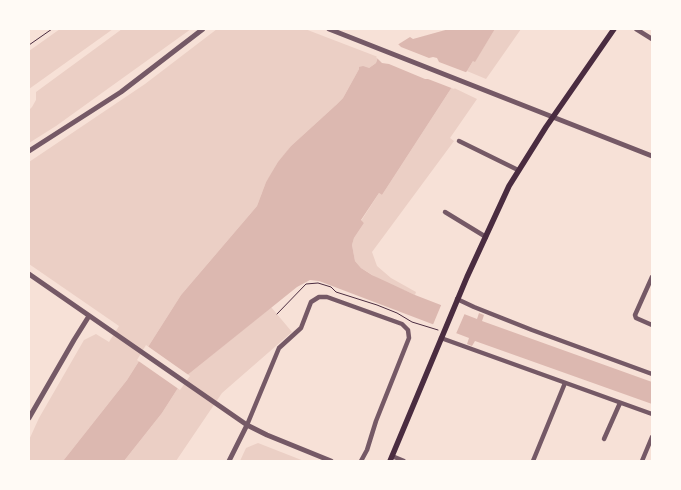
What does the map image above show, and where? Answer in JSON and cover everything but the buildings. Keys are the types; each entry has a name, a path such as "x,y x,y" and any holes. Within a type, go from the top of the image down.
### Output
{"main road":[{"path":"391,459 457,301 504,196 518,170 614,29"}],"street":[{"path":"29,151 121,92 204,29"},
{"path":"328,29 652,156"},
{"path":"636,29 652,39"},
{"path":"459,141 518,170"},
{"path":"445,212 486,237"},
{"path":"29,274 247,425 331,461"},
{"path":"652,277 636,315 636,318 652,325"},
{"path":"229,461 247,425 279,348 302,328 311,302 319,297 327,298 402,324 408,330 409,338 376,421 367,450 361,461"},
{"path":"457,301 652,374"},
{"path":"29,418 89,316"},
{"path":"442,337 652,414"},
{"path":"533,461 565,383"},
{"path":"604,440 620,403"},
{"path":"642,461 652,437"},
{"path":"391,459 404,461"}],"path":[{"path":"29,45 52,29"}],"shaded area":[{"path":"60,29 113,29 29,89 29,51"},
{"path":"122,29 191,29 56,126 29,143 29,110 36,100 36,92"},
{"path":"217,29 305,29 378,57 376,63 369,68 359,69 343,98 291,146 266,182 257,206 181,295 127,380 63,461 29,461 29,440 39,418 84,340 96,334 109,342 119,326 29,264 29,162 145,84"},
{"path":"449,29 495,29 475,62 473,61 467,71 452,87 382,195 379,193 361,220 364,223 354,238 352,245 355,261 361,268 372,275 415,295 477,319 479,313 484,315 482,321 652,382 652,404 475,341 472,346 467,344 469,338 319,281 310,280 297,287 185,377 162,413 124,461 63,461 127,380 181,295 257,206 266,182 278,162 291,146 343,98 359,67 369,68 376,63 378,57 410,37 413,39"},
{"path":"495,29 521,29 486,79 467,71"},
{"path":"452,87 477,99 450,138 454,141 372,252 377,266 391,278 416,292 415,295 382,281 361,268 355,261 352,245 354,238 364,223 361,221 379,193 382,195"},
{"path":"271,307 292,332 222,393 176,461 124,461 162,413 185,377"},
{"path":"258,443 304,461 240,461 246,448"}],"pier":[{"path":"397,43 401,47 429,58 437,58 439,62 468,73 454,89 382,63 376,57"},
{"path":"442,303 465,313 455,336 432,327"},
{"path":"146,345 190,376 180,390 137,360"}]}
